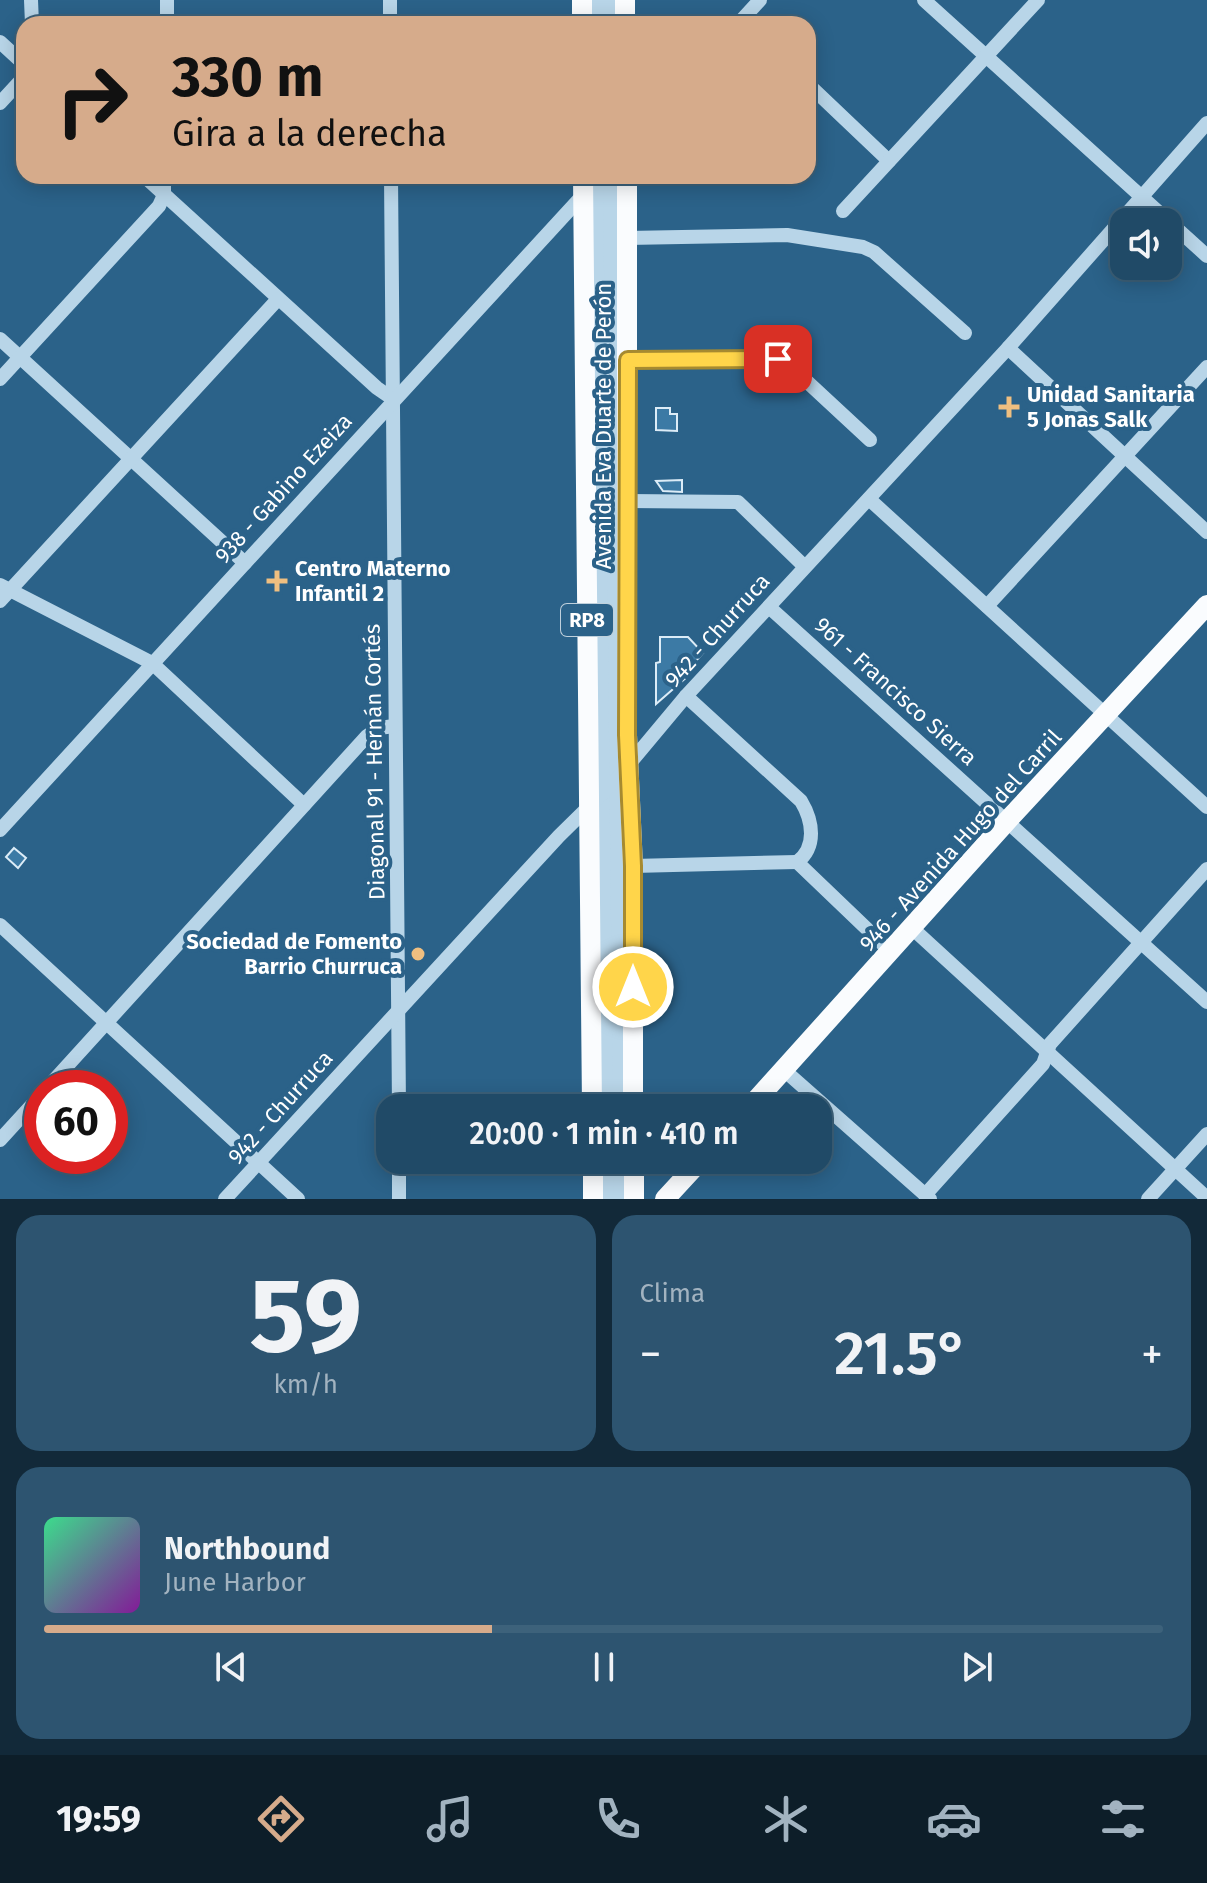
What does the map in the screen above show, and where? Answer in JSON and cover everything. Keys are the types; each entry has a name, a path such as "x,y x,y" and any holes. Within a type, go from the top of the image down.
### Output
{"main road":[{"name":"Avenida Eva Duarte de Perón","path":"592,1094 596,799 586,435 596,184"},
{"name":"Avenida Eva Duarte de Perón","path":"627,184 627,735 633,866 633,1094"},
{"name":"946 - Avenida Hugo del Carril","path":"762,1094 1007,821 1205,610"},
{"path":"593,1174 593,1199"},
{"path":"634,1174 634,1199"},
{"path":"665,1199 688,1174"}],"street":[{"path":"747,16 760,0"},
{"path":"924,0 1207,256"},
{"path":"843,211 1038,0"},
{"path":"0,42 16,55"},
{"path":"0,103 16,86"},
{"path":"816,92 889,161"},
{"name":"942 - Churruca","path":"225,1199 398,1010 615,781 686,696 1008,348 1207,123"},
{"path":"152,184 377,388 393,399"},
{"path":"0,379 159,206 164,195 164,184"},
{"name":"Diagonal 91 - Hernán Cortés","path":"391,184 399,1094"},
{"name":"938 - Gabino Ezeiza","path":"0,830 393,399 595,184"},
{"path":"596,184 615,781 620,1094"},
{"path":"596,184 596,799 607,1094"},
{"path":"627,238 787,235 863,247 874,252 965,333"},
{"path":"278,299 3,592 152,663 304,805"},
{"path":"0,339 245,563"},
{"path":"1008,348 1207,532"},
{"path":"628,360 778,359 788,364 870,440"},
{"path":"987,606 1207,367"},
{"path":"869,499 1207,807"},
{"path":"628,501 738,502 804,566"},
{"name":"961 - Francisco Sierra","path":"769,607 1207,1002"},
{"path":"633,866 797,862 806,855 810,844 809,820 801,801 686,696"},
{"path":"63,1070 373,731 394,726"},
{"path":"797,862 890,951"},
{"path":"784,1070 928,1197 1043,1064 1050,1044 1207,869"},
{"path":"0,925 298,1199"},
{"path":"912,928 1207,1198"},
{"path":"0,1140 24,1114"},
{"path":"1148,1199 1207,1134"},
{"path":"399,1174 399,1199"},
{"path":"609,1174 610,1199"},
{"path":"620,1174 621,1199"}],"building":[{"path":"656,408 670,408 670,414 677,414 677,431 656,430"},
{"path":"682,480 682,492 663,491 656,481"},
{"path":"660,637 688,637 703,653 686,672 688,676 656,704 656,663 660,662"},
{"path":"14,848 26,858 18,868 6,857"}],"place":[{"name":"Unidad Sanitaria 5 Jonas Salk","path":"1009,407"},
{"name":"Centro Materno Infantil 2","path":"277,581"},
{"name":"Sociedad de Fomento Barrio Churruca","path":"418,954"}],"route":[{"path":"633,987 633,866 627,735 628,360 778,359"}]}
